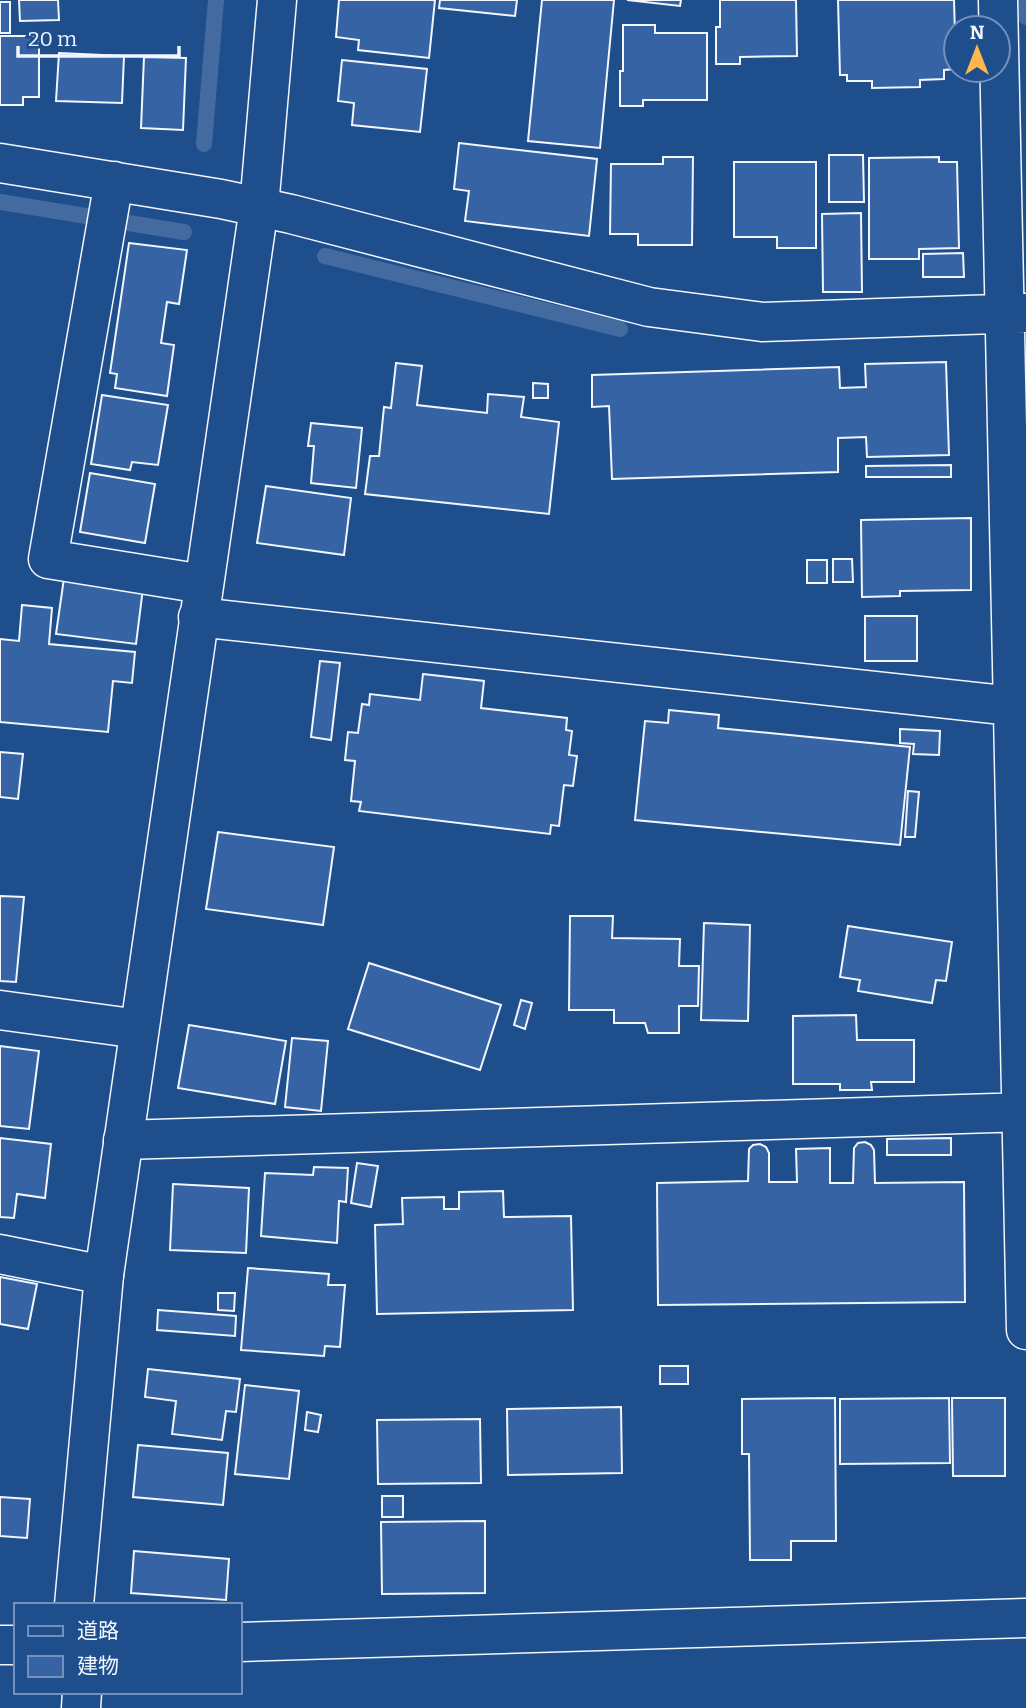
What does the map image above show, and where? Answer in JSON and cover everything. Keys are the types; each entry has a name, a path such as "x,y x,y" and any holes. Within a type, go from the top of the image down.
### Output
{"street":[{"path":"74,1603 104,1275 259,207 277,0"},
{"path":"998,0 1015,313 1019,655 1012,706 1026,1330"},
{"path":"0,163 110,205 259,207 649,307 762,322 1015,313"},
{"path":"110,205 48,559 201,600 1012,706"},
{"path":"0,1010 139,1029"},
{"path":"123,1140 1023,1112"},
{"path":"0,1254 104,1275"},
{"path":"242,1642 1026,1618"}],"building":[{"path":"19,0 58,0 59,20 20,21"},
{"path":"339,0 435,0 429,58 358,50 359,40 336,37"},
{"path":"440,0 517,0 515,16 439,8"},
{"path":"542,0 614,0 600,148 528,141"},
{"path":"627,0 681,0 680,6"},
{"path":"720,0 796,0 797,56 740,57 740,64 716,64 716,27 720,27"},
{"path":"838,0 954,0 954,14 942,14 942,79 920,80 920,87 872,88 872,81 847,81 847,75 840,75"},
{"path":"0,2 10,2 10,33 0,33"},
{"path":"623,25 655,25 655,33 707,33 707,100 643,100 643,106 620,106"},
{"path":"0,36 39,36 39,97 23,97 23,105 0,105"},
{"path":"59,53 124,56 122,103 56,101"},
{"path":"144,57 186,58 183,130 141,128"},
{"path":"342,60 427,69 420,132 352,125 354,103 338,101"},
{"path":"459,143 597,159 589,236 465,221 469,191 454,189"},
{"path":"829,155 863,155 864,202 829,202"},
{"path":"663,157 693,157 692,245 638,245 638,234 610,234 611,164 663,164"},
{"path":"939,157 939,162 957,162 959,248 919,249 919,259 869,259 869,158"},
{"path":"734,162 816,162 816,248 777,248 777,237 734,237"},
{"path":"861,213 862,292 823,292 822,214"},
{"path":"129,243 187,250 179,304 167,302 161,343 174,345 167,396 115,388 117,374 110,373"},
{"path":"963,253 964,277 923,277 923,254"},
{"path":"946,362 949,455 867,457 866,437 838,438 838,472 612,479 609,406 592,407 592,375 839,367 840,388 866,387 865,364"},
{"path":"396,363 422,366 417,405 487,413 488,394 524,397 521,417 559,422 549,514 365,494 370,456 379,456 384,407 391,408"},
{"path":"533,383 548,384 548,398 533,398"},
{"path":"102,395 168,405 158,465 132,462 130,470 91,464"},
{"path":"311,423 362,428 356,488 311,483 314,446 308,446"},
{"path":"951,465 951,477 866,477 866,466"},
{"path":"90,473 155,484 145,543 80,532"},
{"path":"266,486 351,498 344,555 257,543"},
{"path":"971,518 971,590 900,591 900,596 862,597 861,520"},
{"path":"833,559 852,559 853,582 833,582"},
{"path":"807,560 827,560 827,583 807,583"},
{"path":"64,578 143,588 136,644 56,634"},
{"path":"22,605 52,608 49,644 135,652 132,683 113,681 108,732 0,722 0,639 19,641"},
{"path":"865,616 917,616 917,661 865,661"},
{"path":"320,661 340,663 331,740 311,737"},
{"path":"423,674 484,681 481,708 567,718 566,730 572,731 569,755 577,756 573,786 564,785 559,826 551,825 550,834 359,811 361,802 351,801 355,761 345,760 348,732 358,733 362,704 369,705 370,694 420,700"},
{"path":"669,710 719,715 718,728 910,747 900,845 635,820 645,721 668,723"},
{"path":"900,729 940,731 939,755 913,754 914,744 900,743"},
{"path":"0,752 23,754 18,799 0,797"},
{"path":"908,791 919,792 915,837 905,837"},
{"path":"218,832 334,847 323,925 206,909"},
{"path":"0,896 24,897 16,982 0,981"},
{"path":"570,916 613,916 612,938 680,939 679,966 699,966 698,1006 679,1006 679,1033 648,1033 645,1023 614,1023 614,1010 569,1010"},
{"path":"704,923 750,925 748,1021 701,1020"},
{"path":"848,926 952,942 946,981 936,980 932,1003 858,991 860,980 840,977"},
{"path":"369,963 501,1005 480,1070 348,1029"},
{"path":"521,1000 532,1003 525,1029 514,1025"},
{"path":"856,1015 857,1040 914,1040 914,1082 871,1082 872,1090 840,1090 840,1084 793,1084 793,1016"},
{"path":"189,1025 286,1041 275,1104 178,1088"},
{"path":"292,1038 328,1041 321,1111 285,1107"},
{"path":"0,1046 39,1051 29,1129 0,1126"},
{"path":"0,1138 51,1144 45,1198 17,1194 14,1218 0,1217"},
{"path":"951,1138 951,1155 887,1155 887,1139"},
{"path":"865,1142 874,1150 875,1183 964,1182 965,1302 658,1305 657,1183 748,1181 749,1149 760,1144 766,1147 769,1153 769,1182 797,1182 796,1149 830,1148 830,1183 853,1183 854,1148 858,1143"},
{"path":"357,1163 378,1166 371,1207 351,1203"},
{"path":"314,1167 348,1168 346,1202 339,1201 337,1243 261,1236 265,1173 313,1175"},
{"path":"173,1184 249,1188 246,1253 170,1250"},
{"path":"503,1191 504,1217 571,1216 573,1310 377,1314 375,1225 403,1224 402,1198 444,1197 444,1209 459,1209 459,1192"},
{"path":"248,1268 329,1274 328,1285 345,1285 340,1347 325,1346 324,1356 241,1350"},
{"path":"0,1277 37,1284 28,1329 0,1324"},
{"path":"218,1293 235,1293 234,1311 218,1310"},
{"path":"158,1310 236,1316 235,1336 157,1330"},
{"path":"660,1366 688,1366 688,1384 660,1384"},
{"path":"148,1369 240,1379 236,1412 226,1411 222,1440 172,1434 176,1401 145,1397"},
{"path":"245,1385 299,1391 289,1479 235,1474"},
{"path":"835,1398 836,1541 791,1541 791,1560 750,1560 749,1454 742,1454 742,1399"},
{"path":"949,1398 950,1463 840,1464 840,1399"},
{"path":"952,1398 1005,1398 1005,1476 953,1476"},
{"path":"621,1407 622,1473 508,1475 507,1409"},
{"path":"307,1412 321,1415 318,1432 305,1430"},
{"path":"480,1419 481,1483 378,1484 377,1420"},
{"path":"138,1445 228,1453 223,1505 133,1497"},
{"path":"382,1496 403,1496 403,1517 382,1517"},
{"path":"0,1497 30,1499 27,1538 0,1536"},
{"path":"485,1521 485,1593 382,1594 381,1522"},
{"path":"134,1551 229,1559 226,1600 131,1593"}],"waterway":[{"path":"204,144 216,0"},
{"path":"1025,0 1026,17"},
{"path":"0,202 184,232"},
{"path":"325,256 620,329"}]}
